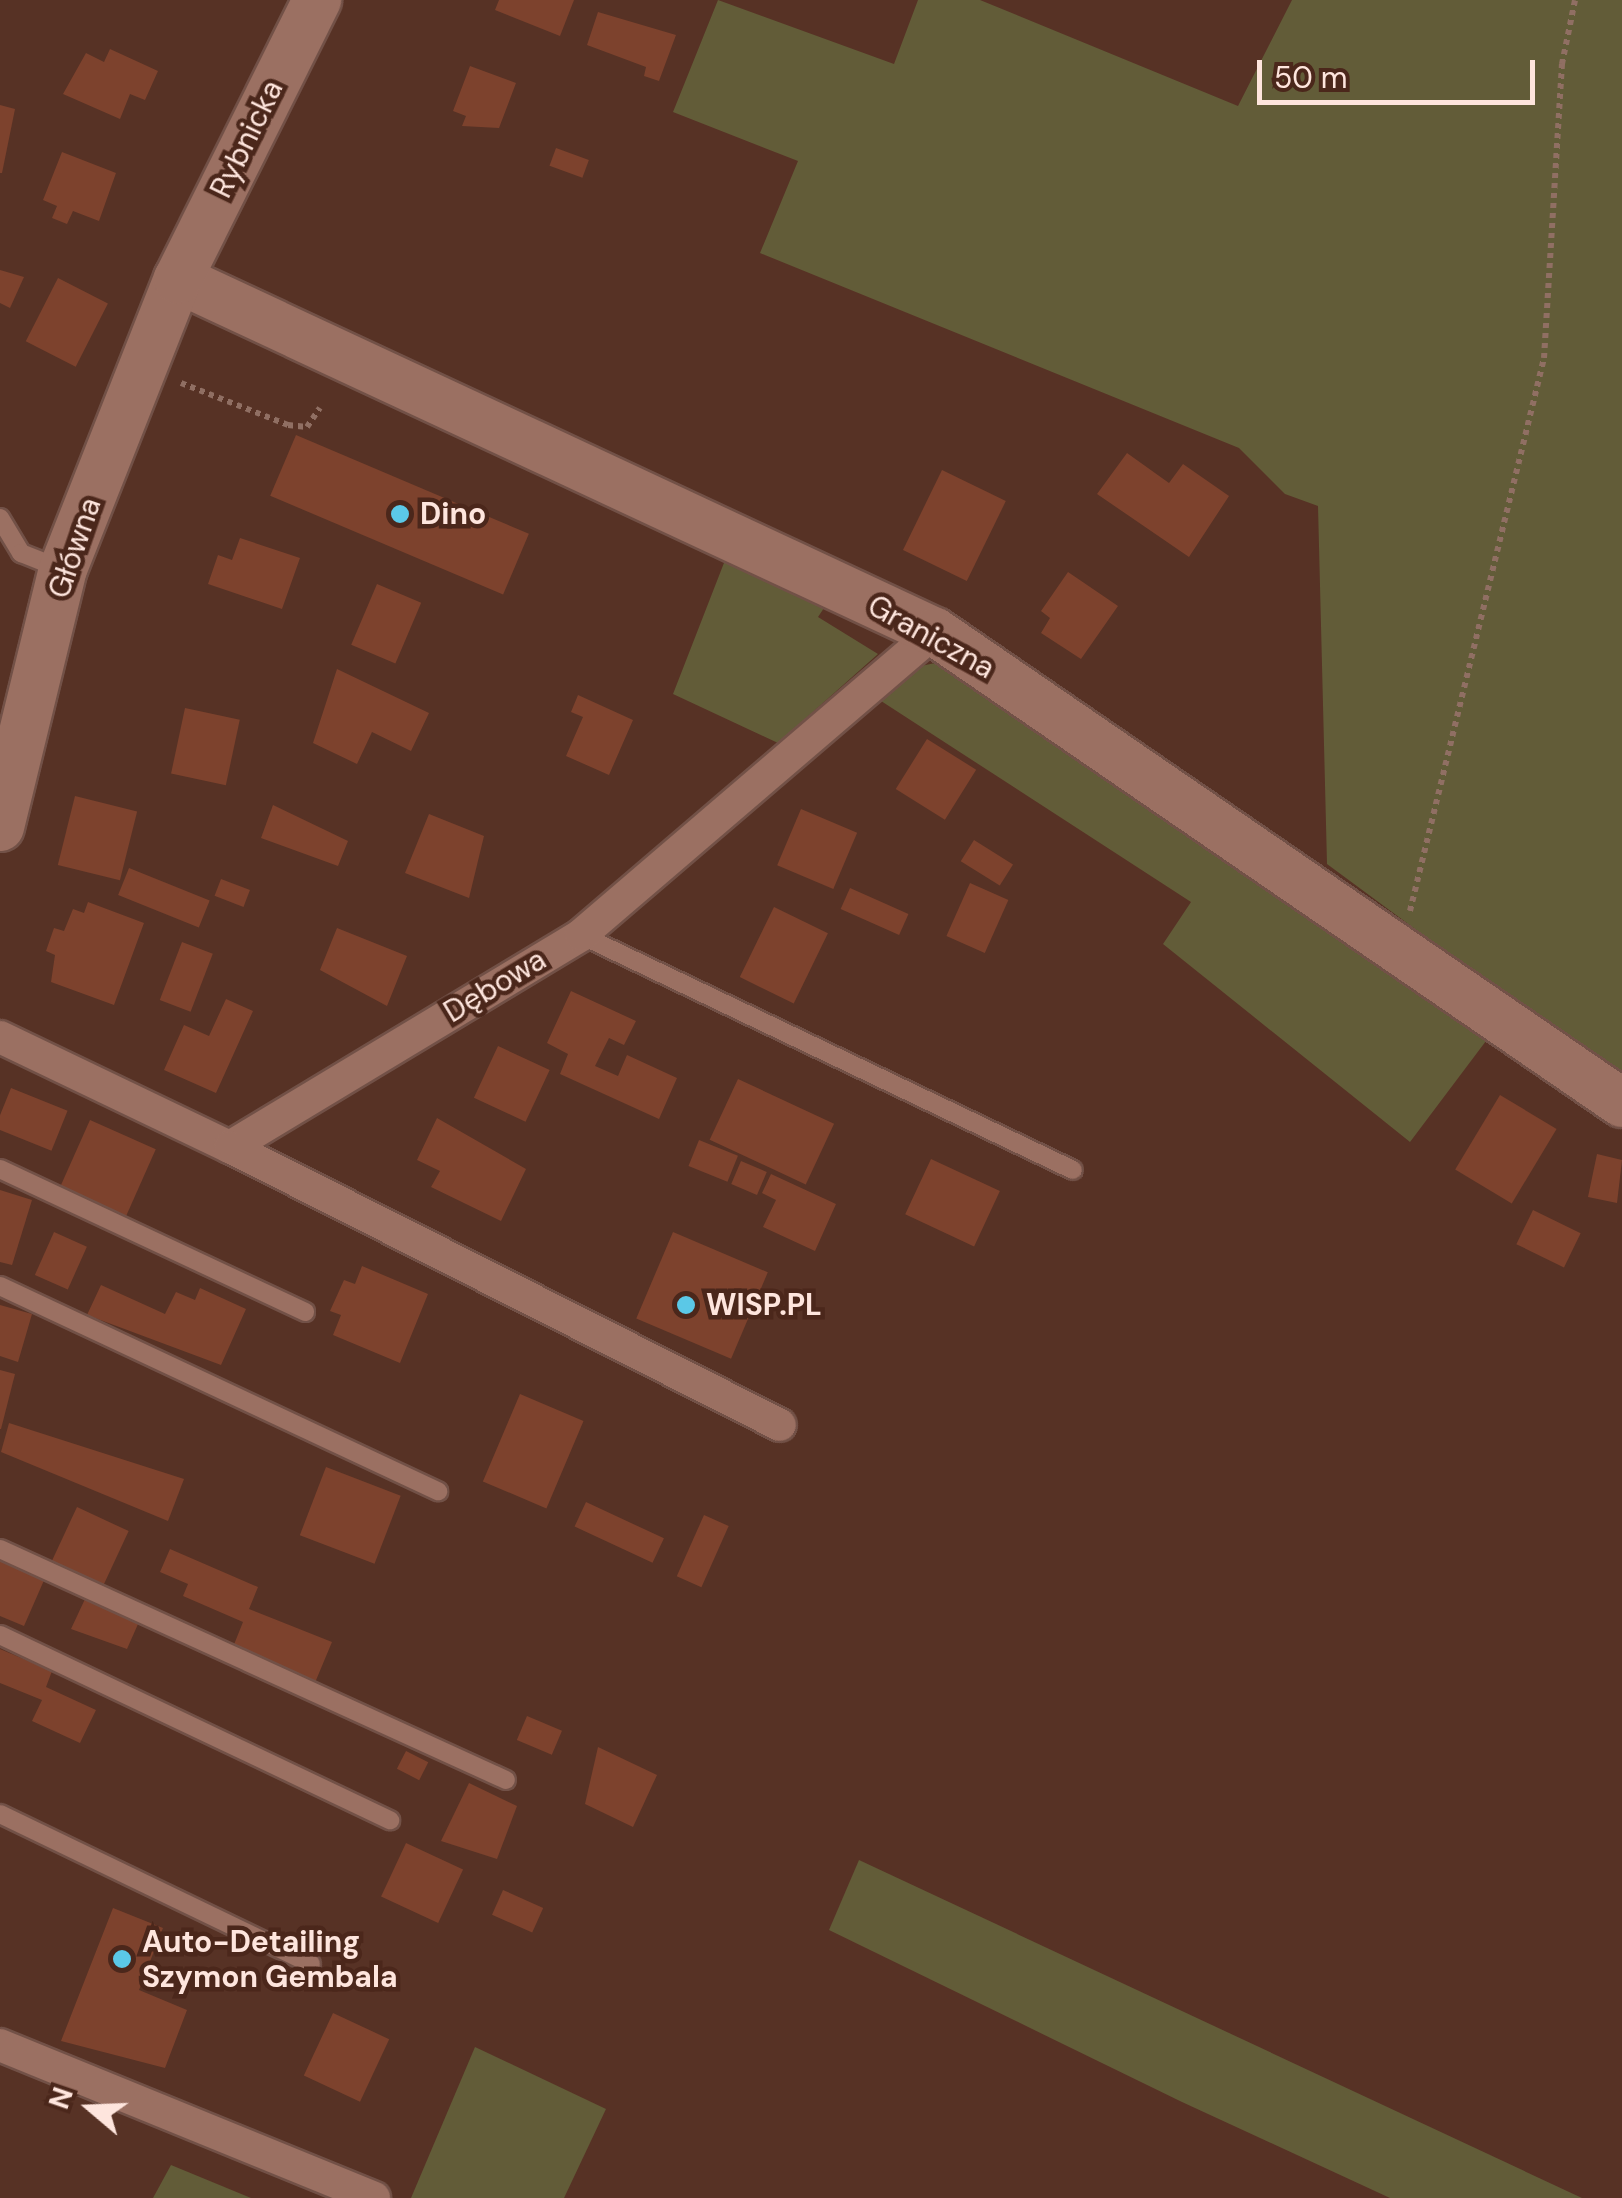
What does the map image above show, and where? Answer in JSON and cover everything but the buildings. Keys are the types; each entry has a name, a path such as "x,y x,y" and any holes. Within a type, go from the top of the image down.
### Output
{"street":[{"name":"Rybnicka","path":"178,279 316,0"},
{"name":"Główna","path":"0,827 63,569 178,279"},
{"name":"Graniczna","path":"178,279 935,632 1622,1103"},
{"name":"Dębowa","path":"230,1147 580,934 935,632"},
{"path":"0,1037 230,1147 780,1425"},
{"path":"0,2046 374,2198"}],"lane":[{"path":"0,518 21,554 63,569"},
{"path":"580,934 1073,1170"},
{"path":"0,1169 305,1312"},
{"path":"0,1286 438,1490"},
{"path":"0,1549 506,1780"},
{"path":"0,1635 390,1820"},
{"path":"0,1814 311,1964"}],"path":[{"path":"1400,950 1544,358 1562,64 1575,0"},
{"path":"143,368 288,425 307,427 320,408"}],"shaded area":[{"path":"718,0 894,64 918,0 980,0 1238,106 1292,0 1622,0 1622,1082 1327,864 1318,506 1285,494 1239,448 760,253 798,161 673,112"},
{"path":"729,550 828,602 818,617 878,654 778,743 673,694"},
{"path":"940,662 1492,1033 1410,1142 1163,944 1191,902 878,699 916,667"},
{"path":"859,1860 1582,2198 1390,2198 1182,2102 829,1930"},
{"path":"475,2047 606,2109 564,2198 411,2198"},
{"path":"171,2165 251,2198 153,2198"}],"place":[{"name":"Dino","path":"400,514"},
{"name":"WISP.PL","path":"686,1305"},
{"name":"Auto-Detailing Szymon Gembala","path":"122,1959"}]}
